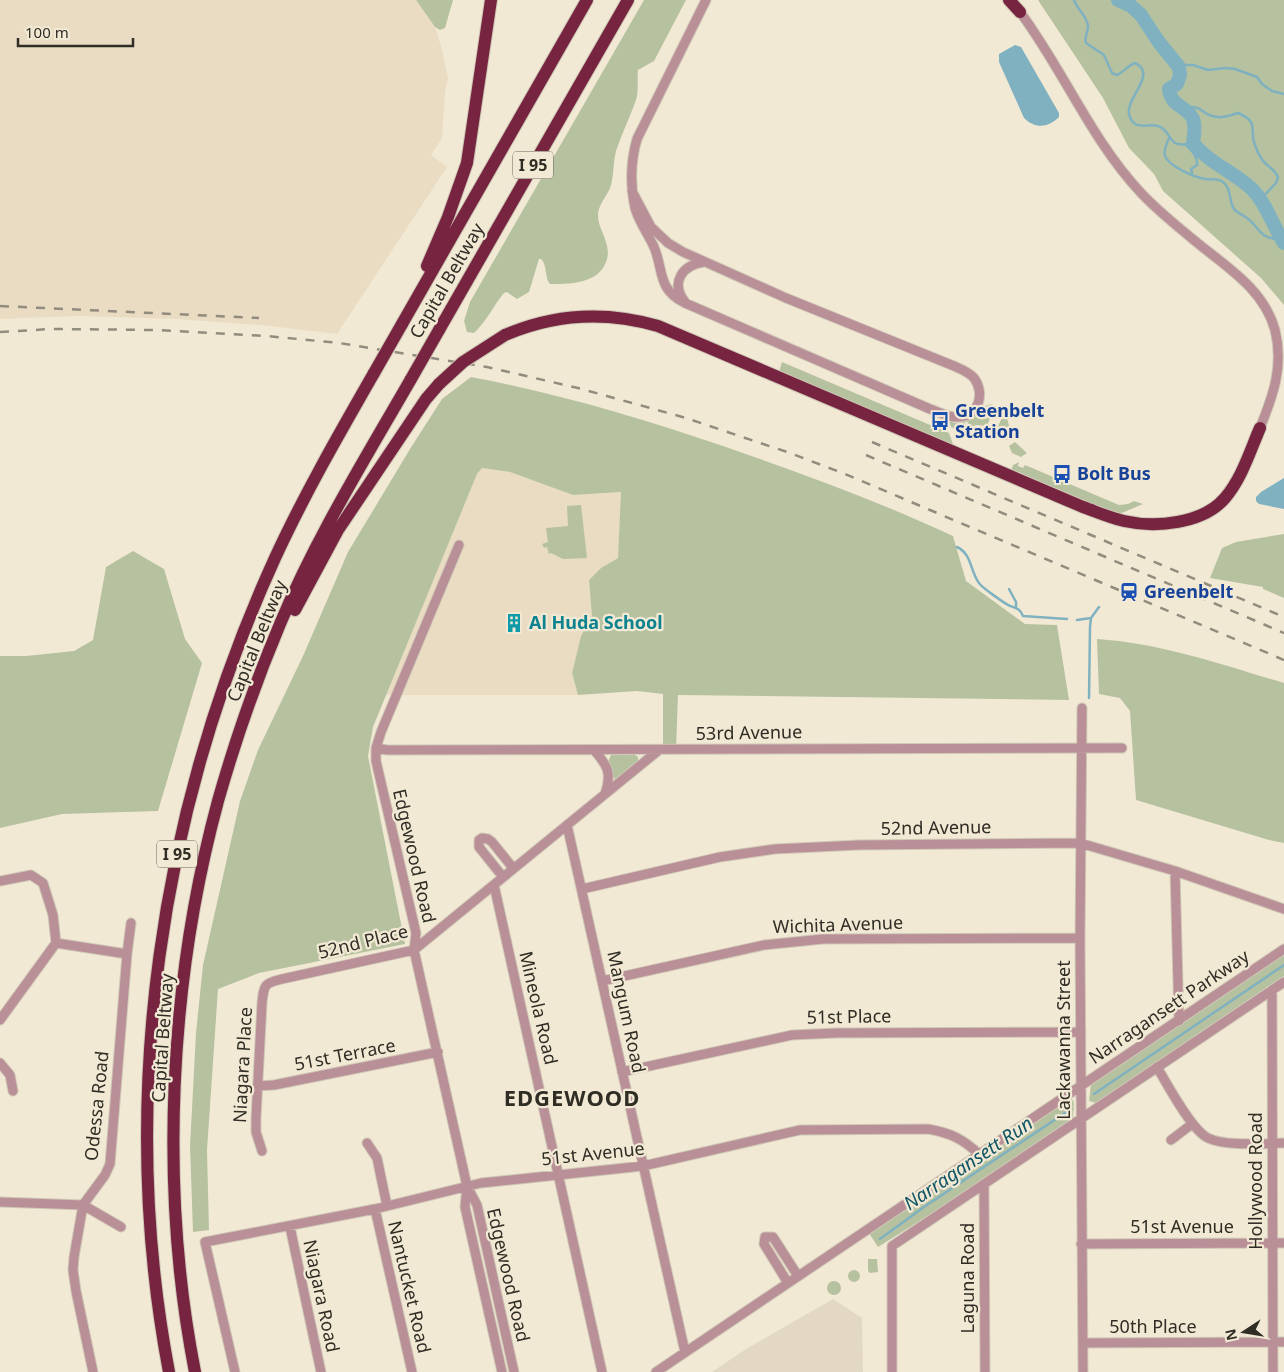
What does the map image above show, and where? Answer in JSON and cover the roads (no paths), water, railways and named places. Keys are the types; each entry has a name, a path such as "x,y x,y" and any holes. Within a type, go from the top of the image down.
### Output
{"highway":[{"path":"402,324 459,188 467,163 491,0"},
{"name":"Capital Beltway","path":"169,1372 153,1251 148,1120 150,1052 156,980 166,910 190,795 211,722 251,613 298,510 587,0"},
{"name":"Capital Beltway","path":"195,1372 184,1294 175,1183 174,1122 177,1054 183,983 194,913 218,801 241,727 280,623 328,524 628,0"},
{"path":"1009,0 1020,12"},
{"path":"254,691 295,609 338,530 405,430 439,384 463,362 505,335 546,321 578,316 612,317 658,326 1105,516 1143,524 1181,521 1206,512 1224,499 1240,474 1260,428"}],"street":[{"path":"632,191 646,220 656,233 675,247 704,262 786,298 970,374 975,380 979,392 978,405 971,414 958,418 947,416 771,342 685,303 672,295 664,284 655,252 637,214 632,191 630,177 631,163 637,139 706,0"},
{"path":"1020,12 1032,28 1091,128 1125,175 1166,217 1242,279 1258,295 1269,313 1275,330 1280,365 1274,393 1260,428"},
{"path":"685,303 679,289 680,278 688,267 704,262"},
{"name":"Edgewood Road","path":"459,544 392,703 376,748 376,761 416,934 414,950 467,1186 476,1205 514,1372"},
{"name":"Lackawanna Street","path":"1082,708 1080,938 1083,1372"},
{"name":"53rd Avenue","path":"376,748 387,750 1122,748"},
{"path":"594,750 606,764 610,780 604,795"},
{"name":"52nd Place","path":"269,982 414,950 659,750"},
{"name":"Mangum Road","path":"567,825 685,1352"},
{"path":"503,877 479,847 478,840 482,838 488,839 513,868"},
{"name":"52nd Avenue","path":"582,889 720,857 775,849 859,845 1080,843 1175,871 1284,909"},
{"path":"1175,871 1179,1021"},
{"path":"0,881 31,875 43,883 53,915 56,943 0,1020"},
{"name":"Mineola Road","path":"494,884 602,1372"},
{"name":"Odessa Road","path":"93,1372 73,1270 77,1232 84,1205 105,1175 110,1164 131,923"},
{"name":"Wichita Avenue","path":"602,981 714,955 783,942 823,939 1080,938"},
{"path":"56,943 127,954"},
{"name":"Narragansett Parkway","path":"656,1372 1284,949"},
{"name":"Niagara Place","path":"262,1151 256,1132 257,1086 264,990 269,982"},
{"path":"892,1372 892,1246 1284,982"},
{"name":"Hollywood Road","path":"1272,990 1272,1372"},
{"name":"51st Place","path":"622,1072 792,1035 838,1033 1081,1032"},
{"name":"51st Terrace","path":"257,1086 274,1086 438,1052"},
{"path":"0,1063 10,1075 13,1091"},
{"path":"1157,1067 1192,1124 1203,1136 1227,1143 1284,1143"},
{"path":"1171,1140 1192,1124"},
{"name":"51st Avenue","path":"235,1372 205,1242 375,1209 481,1182 642,1166 800,1130 928,1128 947,1133 965,1141 980,1155"},
{"name":"Nantucket Road","path":"367,1143 377,1158 386,1206"},
{"name":"Laguna Road","path":"984,1184 985,1372"},
{"name":"Edgewood Road","path":"467,1186 465,1207 502,1372"},
{"path":"0,1202 84,1205 121,1227"},
{"name":"Nantucket Road","path":"375,1209 412,1372"},
{"name":"Niagara Road","path":"290,1227 321,1372"},
{"path":"788,1283 764,1244 765,1237 773,1237 798,1276"},
{"name":"51st Avenue","path":"1081,1244 1284,1243"},
{"name":"50th Place","path":"1082,1343 1284,1342"}],"water":[{"path":"1015,45 1021,47 1059,113 1059,117 1055,121 1042,126 1028,122 1024,118 999,62 999,54"},
{"path":"1284,478 1284,509 1259,504 1256,501 1256,497 1261,492"}],"waterway":[{"path":"1074,0 1087,22 1086,43 1104,55 1112,73 1117,75 1135,63 1141,68 1143,73 1140,86 1129,107 1131,120 1137,125 1154,125 1163,128 1171,139 1178,144 1193,143"},
{"path":"1118,0 1131,6 1141,15 1158,41 1179,67 1180,75 1177,84 1169,89 1170,95 1193,119 1195,128 1193,143 1206,156 1252,189 1262,201 1284,243"},
{"path":"1179,67 1193,65 1208,70 1235,69 1257,77 1262,84 1272,91 1284,94"},
{"path":"1181,108 1195,107 1218,117 1238,113 1249,120 1252,127 1253,140 1258,152 1278,177 1276,183 1261,199"},
{"path":"1169,138 1165,156 1172,164 1195,176 1219,180 1226,184 1236,211 1249,220 1263,235 1274,239 1282,239"},
{"path":"1186,145 1196,159 1197,165 1191,169 1192,173"},
{"path":"957,547 966,554 981,585 1005,603 1019,610 1023,616 1067,619"},
{"path":"1009,589 1016,602 1016,607"},
{"path":"1077,620 1091,618 1099,607"},
{"path":"1089,698 1091,618"},
{"name":"Narragansett Run","path":"1094,1094 1284,965"},
{"name":"Narragansett Run","path":"880,1239 924,1207 1071,1109"}],"railway":[{"path":"0,306 259,318"},
{"path":"0,332 51,329 157,330 267,336 339,343 487,367 578,388 686,418 790,453 845,474 1284,660"},
{"path":"872,442 1284,617"},
{"path":"866,455 1284,633"}],"place":[{"name":"Greenbelt Station","path":"940,421"},
{"name":"Bolt Bus","path":"1062,474"},
{"name":"Greenbelt","path":"1129,592"},
{"name":"Al Huda School","path":"514,623"}],"district":[{"name":"EDGEWOOD","path":"572,1098"}]}
